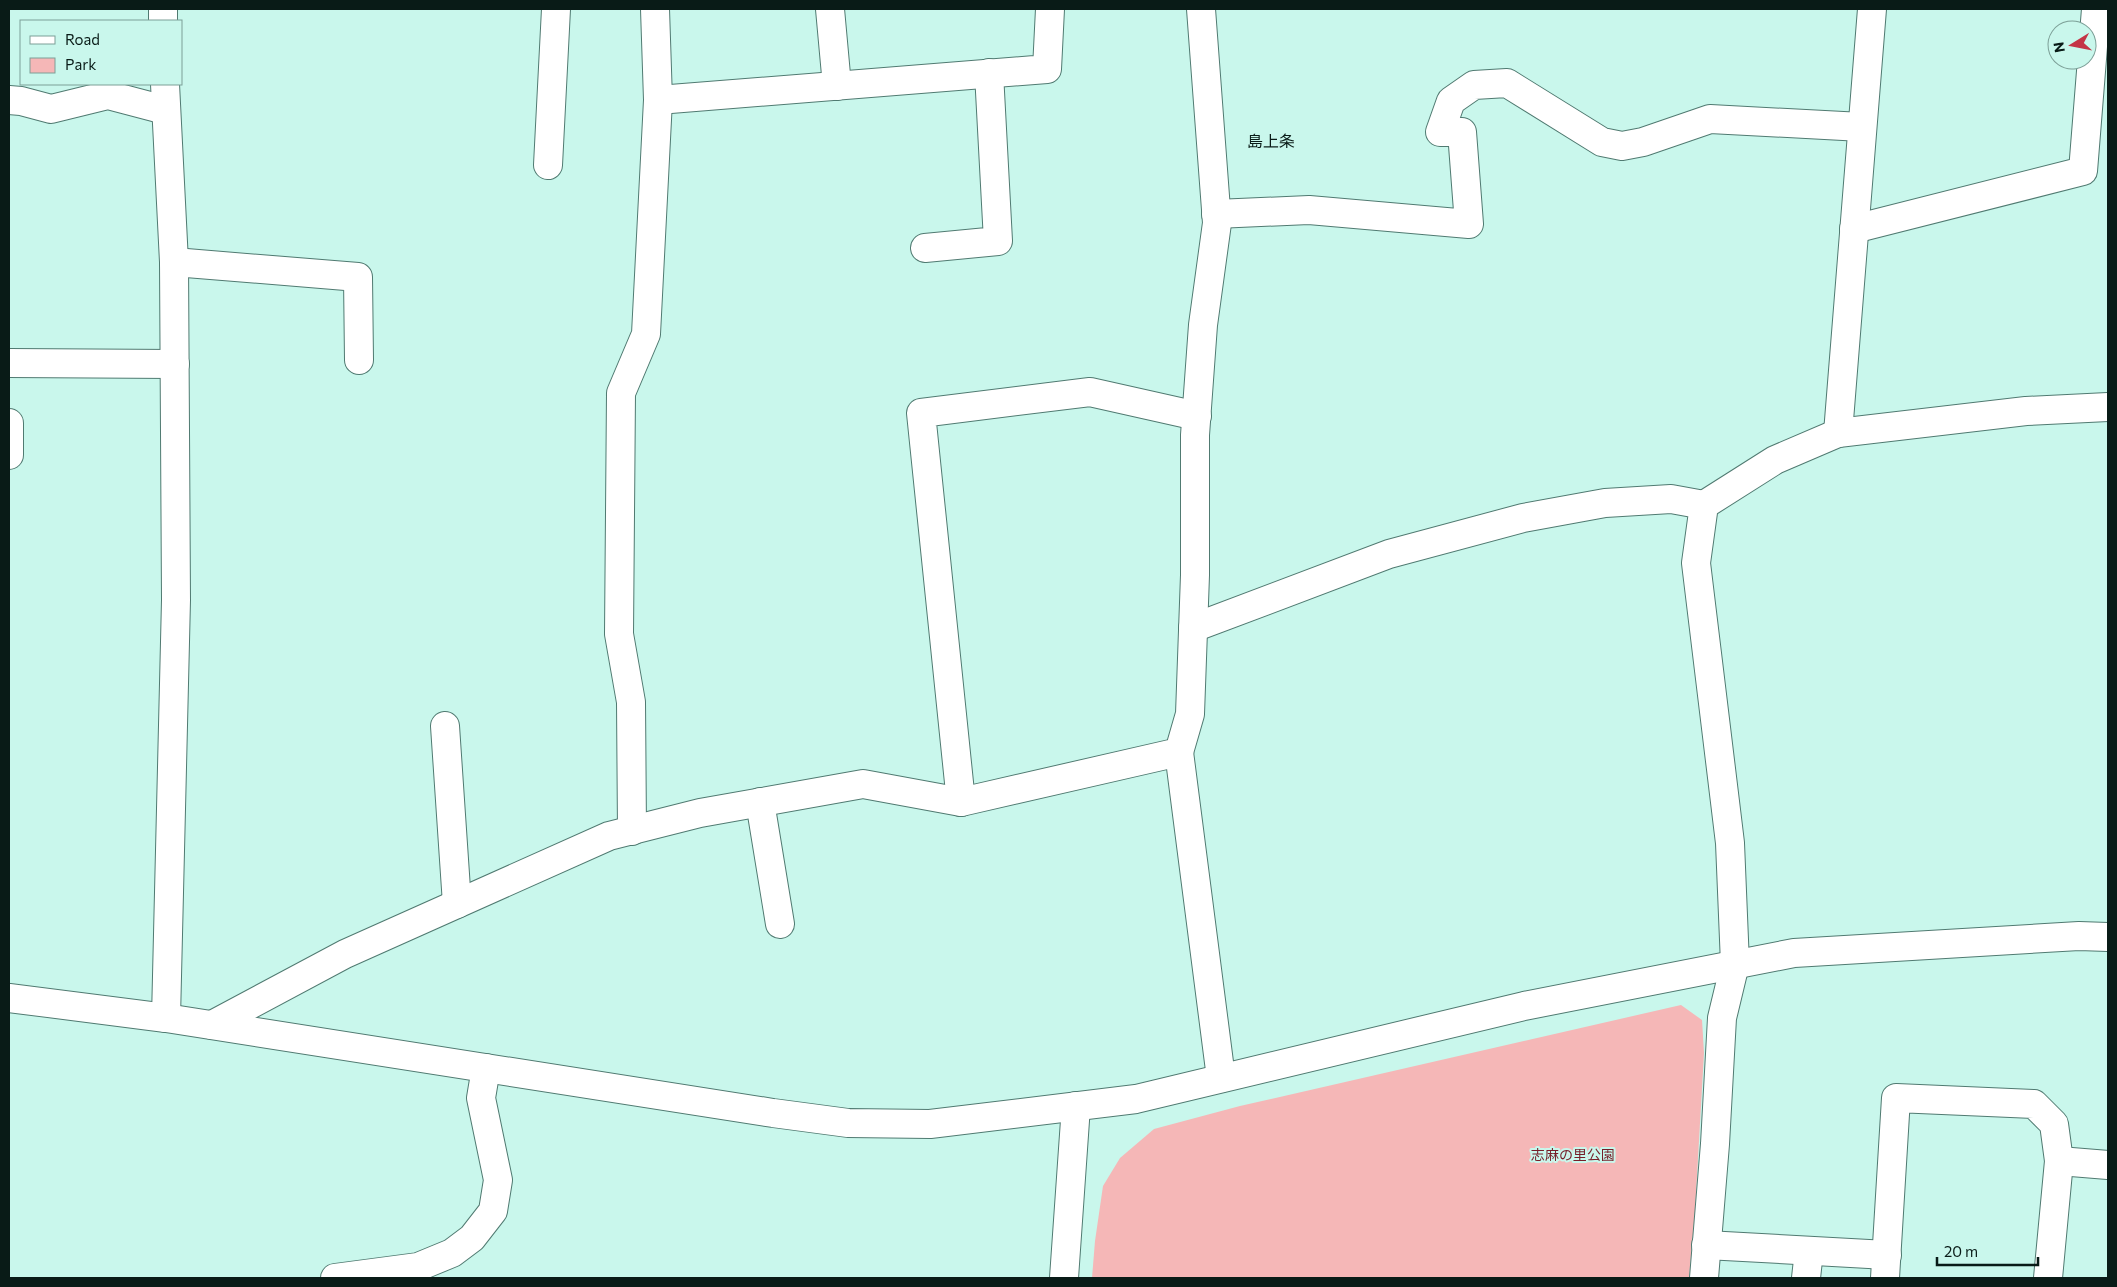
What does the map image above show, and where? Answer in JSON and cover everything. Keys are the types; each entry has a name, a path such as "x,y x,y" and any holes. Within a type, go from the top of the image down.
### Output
{"street":[{"path":"548,164 556,9"},
{"path":"632,831 631,702 619,634 621,393 646,334 658,100 655,9"},
{"path":"830,9 837,86"},
{"path":"658,100 1047,69 1050,9"},
{"path":"1201,9 1217,223 1204,324 1197,416 1190,714 1179,752 1221,1078"},
{"path":"1838,433 1872,9"},
{"path":"1854,229 2083,171 2096,9"},
{"path":"925,248 998,241 989,73"},
{"path":"1216,214 1309,210 1469,224 1462,132 1440,132 1451,101 1474,85 1507,83 1602,142 1622,146 1643,142 1710,119 1862,127"},
{"path":"9,100 51,108 108,95 165,97 174,262 176,600 166,1018"},
{"path":"174,262 358,277 359,360"},
{"path":"9,363 175,364"},
{"path":"961,802 921,413 1090,392 1197,416"},
{"path":"1193,628 1388,554 1524,518 1605,503 1670,499 1704,505 1775,460 1838,433 2026,411 2108,407"},
{"path":"9,423 9,455"},
{"path":"1704,505 1696,564 1730,843 1736,964 1722,1018 1715,1144 1704,1278"},
{"path":"445,726 457,904"},
{"path":"212,1025 345,954 609,836 700,814 863,784 961,802 1179,752"},
{"path":"760,802 780,924"},
{"path":"9,998 166,1018 848,1123 930,1124 1136,1099 1524,1006 1794,953 2079,936 2108,938"},
{"path":"335,1278 418,1267 452,1253 472,1238 493,1210 498,1180 481,1098 486,1068"},
{"path":"1706,1245 1809,1251 1886,1267 1896,1098 2034,1104 2054,1124 2059,1161 2048,1278"},
{"path":"1064,1278 1076,1106"},
{"path":"2059,1161 2108,1165"},
{"path":"1806,1278 1809,1251"}],"green space":[{"name":"志麻の里公園","path":"1681,1005 1702,1020 1704,1053 1695,1211 1689,1278 1092,1278 1103,1186 1120,1158 1154,1129 1240,1106"}],"district":[{"name":"島上条","path":"1271,141"}]}
